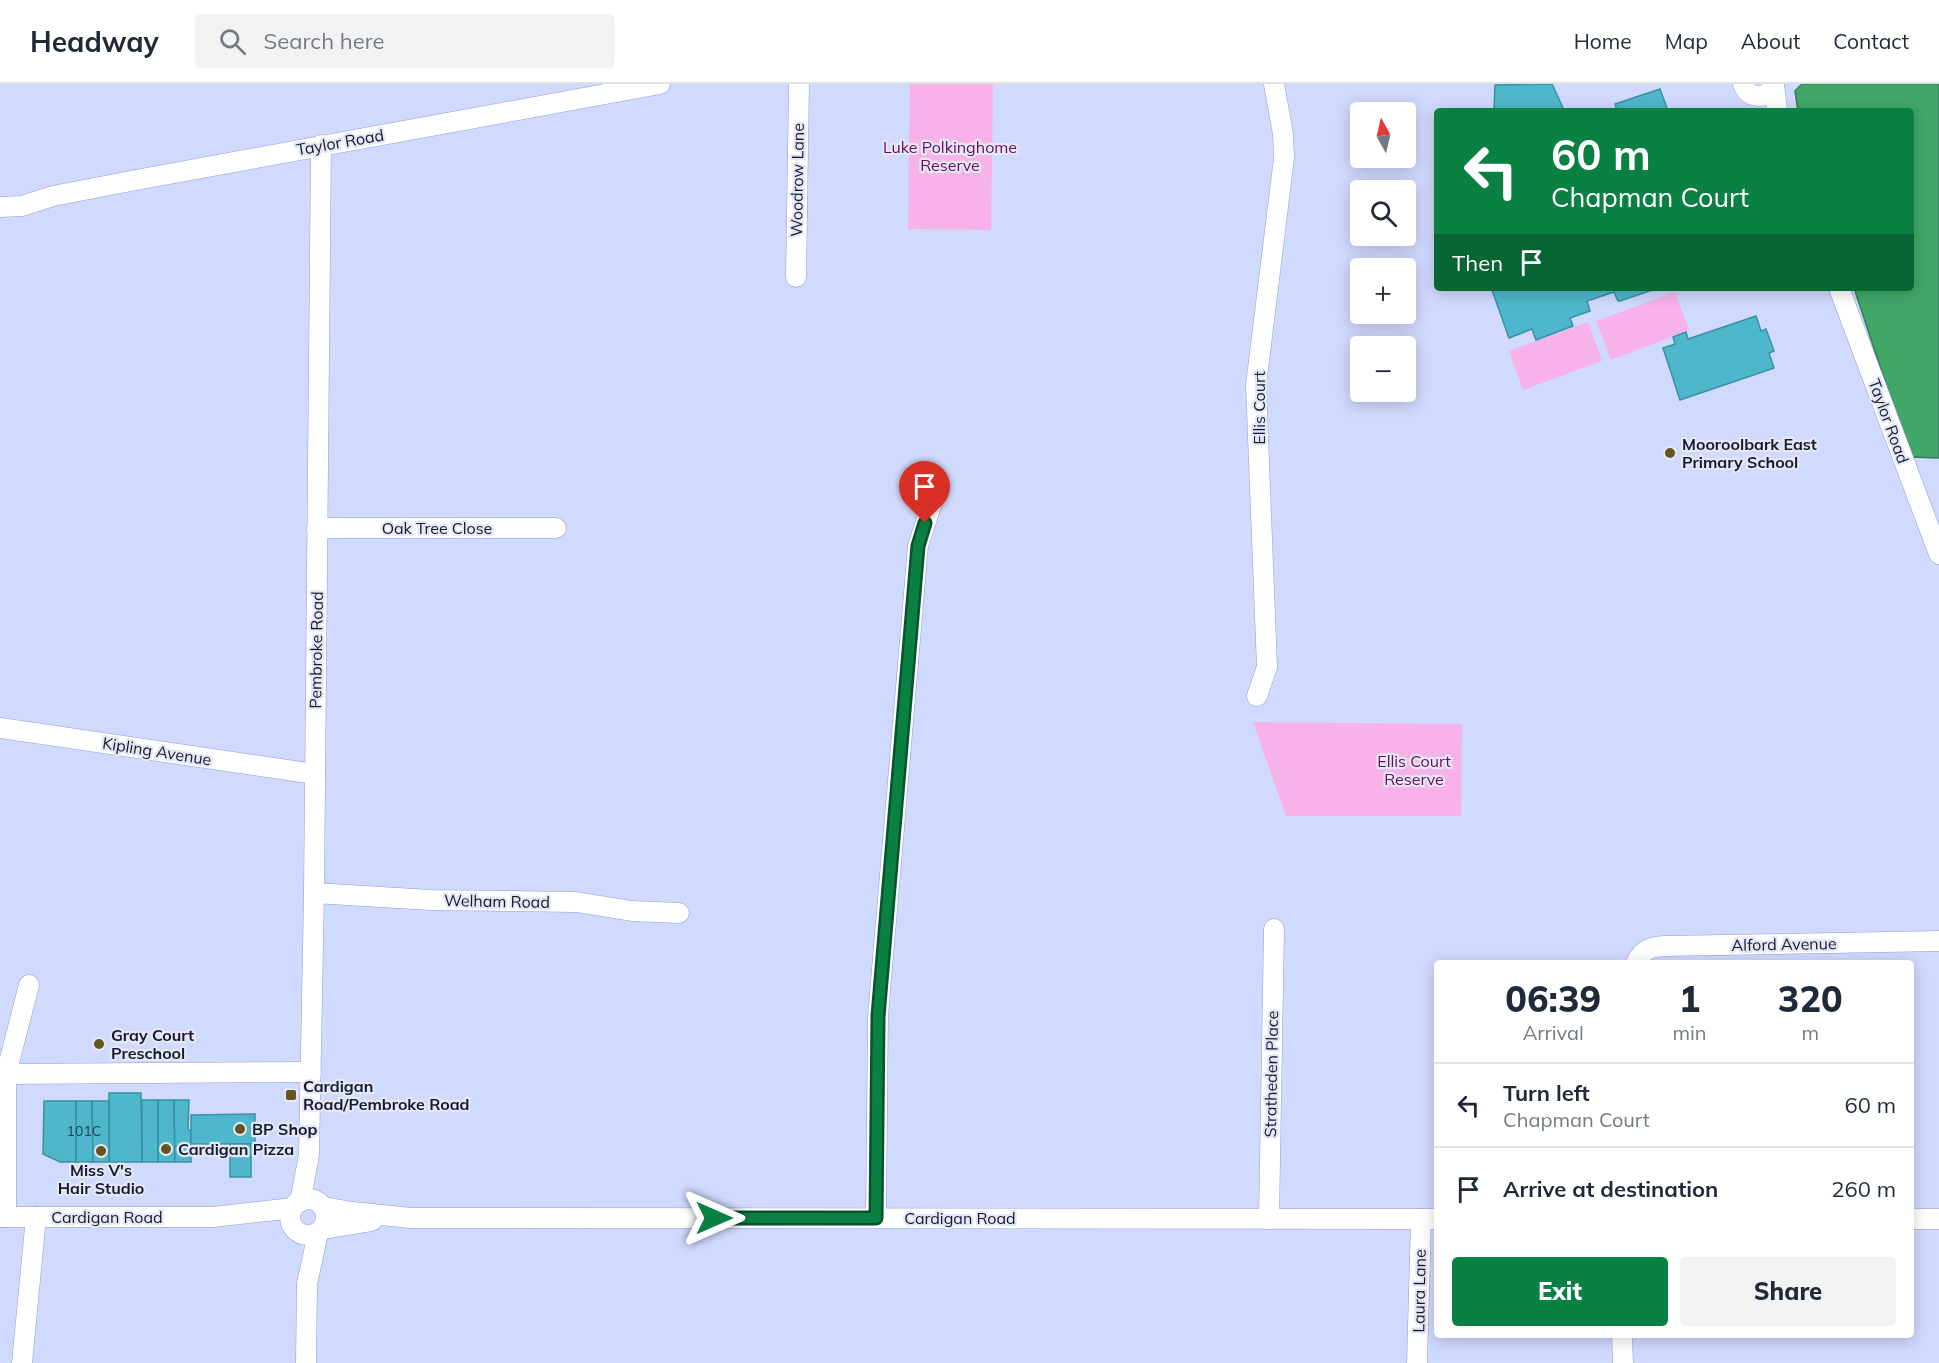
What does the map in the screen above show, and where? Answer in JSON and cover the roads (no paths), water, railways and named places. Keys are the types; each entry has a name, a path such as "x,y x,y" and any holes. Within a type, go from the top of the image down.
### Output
{"street":[{"name":"Taylor Road","path":"0,207 22,206 53,196 660,84"},
{"name":"Woodrow Lane","path":"796,277 799,84"},
{"name":"Ellis Court","path":"1257,696 1267,667 1256,385 1284,158 1283,134 1274,84"},
{"path":"1755,97 1768,94 1774,84"},
{"path":"1774,84 1777,108"},
{"name":"Pembroke Road","path":"306,1363 308,1284 304,1213 309,1155 314,893 321,145"},
{"name":"Taylor Road","path":"0,222 22,206"},
{"name":"Taylor Road","path":"1840,291 1939,554"},
{"path":"876,1218 878,1016 918,546 933,500"},
{"name":"Oak Tree Close","path":"317,528 556,528"},
{"name":"Kipling Avenue","path":"0,728 315,774"},
{"name":"Welham Road","path":"314,893 431,900 576,902 632,911 679,913"},
{"name":"Stratheden Place","path":"1269,1219 1274,929"},
{"name":"Alford Avenue","path":"1638,960 1642,952 1658,946 1939,941"},
{"path":"3,1217 6,1074 29,985"},
{"path":"6,1074 311,1072"},
{"name":"Pembroke Road","path":"304,1213 327,1218 320,1231 308,1284"},
{"name":"Cardigan Road","path":"304,1213 307,1236 320,1231 411,1218"},
{"name":"Cardigan Road","path":"3,1217 213,1217 304,1213 411,1218 1429,1219"},
{"path":"22,1363 36,1217"},
{"name":"Laura Lane","path":"1417,1363 1429,1219"},
{"path":"1914,1219 1939,1219"},
{"path":"1622,1338 1623,1363"}],"place":[{"name":"Mooroolbark East Primary School","path":"1670,453"},
{"name":"Gray Court Preschool","path":"99,1044"},
{"name":"Cardigan Road/Pembroke Road","path":"291,1095"},
{"name":"BP Shop","path":"240,1129"},
{"name":"Cardigan Pizza","path":"166,1149"},
{"name":"Miss V's Hair Studio","path":"101,1151"}],"park label":[{"name":"Luke Polkinghome Reserve","path":"950,156"},
{"name":"Ellis Court Reserve","path":"1414,770"}]}
